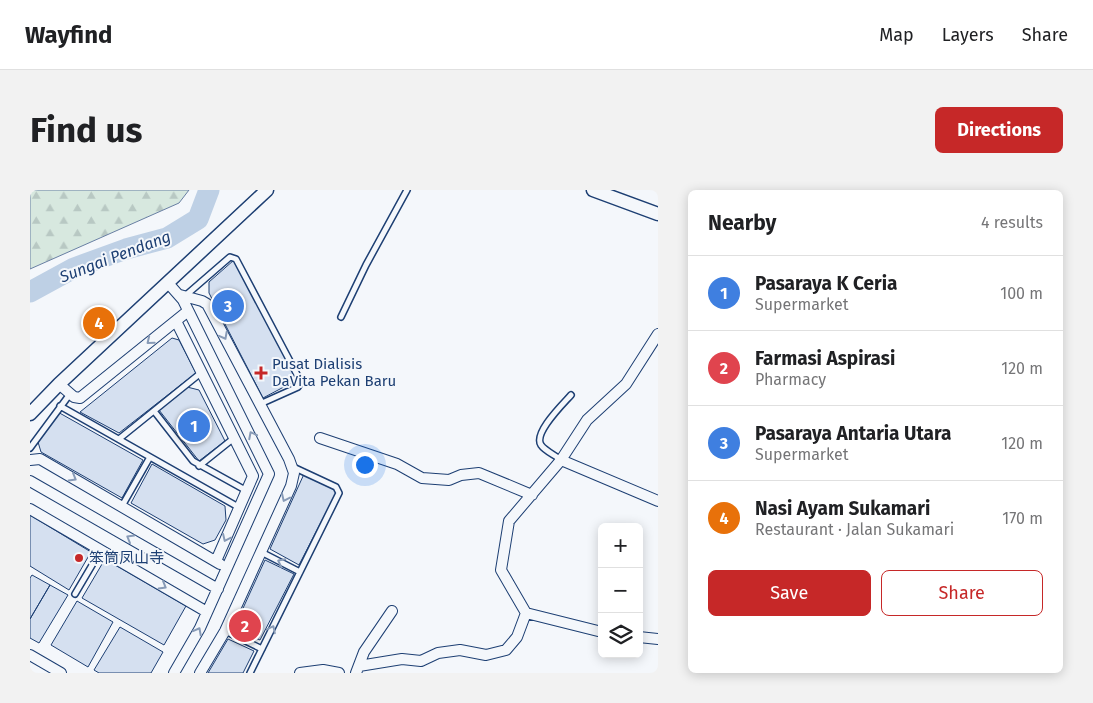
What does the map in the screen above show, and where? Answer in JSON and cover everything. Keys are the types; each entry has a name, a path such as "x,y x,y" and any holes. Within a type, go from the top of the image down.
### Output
{"street":[{"path":"30,414 59,384 267,190"},
{"path":"593,190 658,214"},
{"path":"168,283 182,296 207,304 294,473 291,486 225,631 200,673"},
{"path":"174,673 218,589 269,474 182,296"},
{"path":"59,384 70,394 80,398 188,311"},
{"path":"176,321 252,470 253,476 248,491 216,561"},
{"path":"598,631 526,613 501,570 509,521 561,460 587,420 626,384 658,334"},
{"path":"320,438 397,464 422,478 449,480 461,475 479,473 532,495"},
{"path":"30,460 40,459 228,568"},
{"path":"561,460 658,501"},
{"path":"30,481 218,589"},
{"path":"30,509 207,612"},
{"path":"358,669 364,652 392,611"},
{"path":"358,669 402,659 421,661 438,653 453,651 486,655 506,650 518,636 526,613"},
{"path":"643,637 658,639"},
{"path":"30,655 61,673"},
{"path":"300,673 322,670 339,673"}],"lane":[{"path":"341,316 366,265 407,190"},
{"path":"182,296 230,257 236,259 301,382 298,387 260,404"},
{"path":"119,439 202,372"},
{"path":"30,448 70,394"},
{"path":"561,460 542,446 539,440 541,432 571,395"},
{"path":"60,406 240,508"},
{"path":"154,411 199,466 248,491"},
{"path":"199,466 235,437"},
{"path":"122,506 150,457"},
{"path":"250,673 339,491 292,466"},
{"path":"75,594 101,550"},
{"path":"261,552 300,572"},
{"path":"225,631 262,649"}],"green space":[{"path":"30,190 189,190 179,203 30,269"}],"building":[{"path":"234,260 297,380 263,398 209,293 209,282"},
{"path":"172,338 179,340 196,373 119,433 80,412"},
{"path":"187,387 199,390 225,441 199,461 159,410"},
{"path":"56,411 143,460 122,498 41,452 38,442"},
{"path":"152,464 225,506 226,520 215,540 203,544 131,503"},
{"path":"304,474 337,491 299,565 270,549"},
{"path":"30,515 91,552 69,590 30,566"},
{"path":"105,559 186,606 164,645 82,598"},
{"path":"265,560 294,574 260,640 234,628"},
{"path":"32,575 50,585 30,619 30,578"},
{"path":"50,585 68,595 39,643 30,638 30,619"},
{"path":"77,601 113,622 88,667 51,645"},
{"path":"120,627 163,652 151,673 99,673 94,670"},
{"path":"228,639 254,651 243,673 208,673"}],"waterway":[{"name":"Sungai Pendang","path":"30,292 74,268 126,249 167,238 198,219 209,190"}],"place":[{"name":"Pasaraya Antaria Utara","path":"228,306"},
{"name":"Nasi Ayam Sukamari","path":"99,323"},
{"name":"Pusat Dialisis DaVita Pekan Baru","path":"261,373"},
{"name":"Pasaraya K Ceria","path":"194,426"},
{"name":"笨筒凤山寺","path":"79,558"},
{"name":"Farmasi Aspirasi","path":"245,626"}]}
